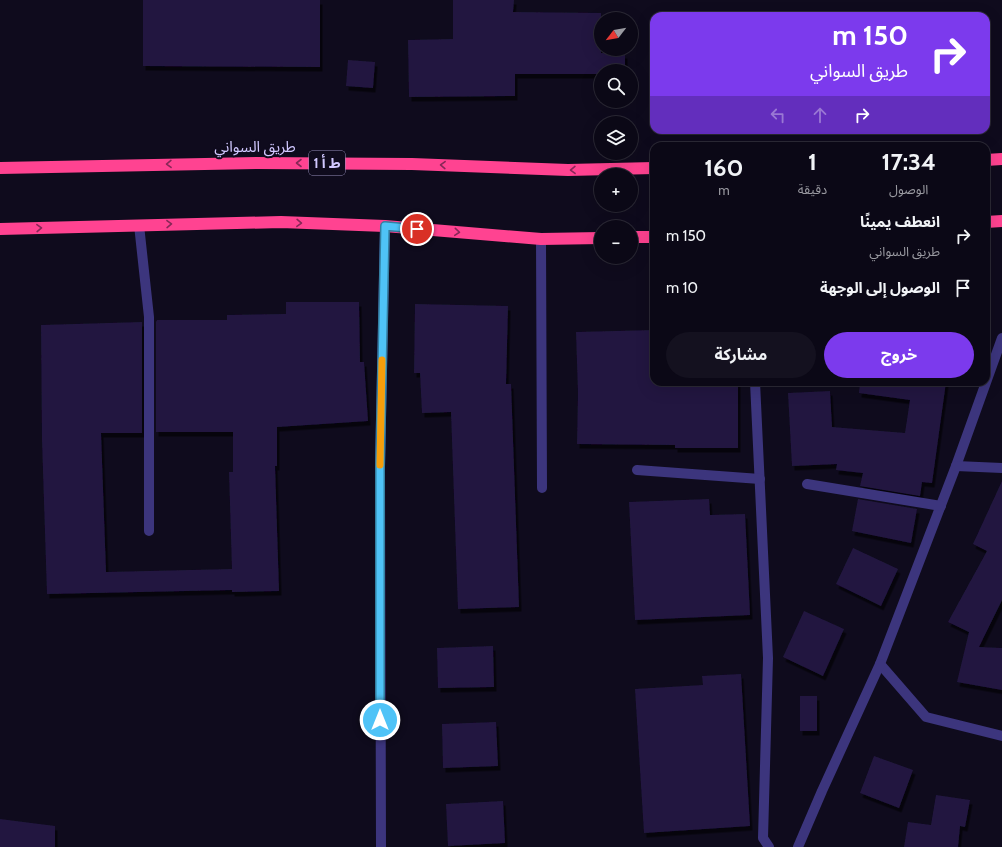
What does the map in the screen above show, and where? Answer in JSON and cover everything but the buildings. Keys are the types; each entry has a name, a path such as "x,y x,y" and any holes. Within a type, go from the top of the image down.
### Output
{"highway":[{"path":"990,160 1002,159"},
{"name":"طريق السواني","path":"0,168 256,163 412,164 568,170 650,168"},
{"path":"990,222 1002,221"},
{"path":"0,229 281,222 385,226 541,239 594,238"},
{"path":"638,237 650,237"}],"street":[{"path":"139,225 149,317 149,531"},
{"path":"381,847 380,475 385,226"},
{"path":"541,239 542,488"},
{"path":"990,371 1002,338"},
{"path":"755,386 768,658 763,838 770,847"},
{"path":"798,847 880,664 941,506 985,386"},
{"path":"956,466 1002,468"},
{"path":"637,470 760,479"},
{"path":"807,484 941,506"},
{"path":"880,664 926,717 1002,736"}],"slow traffic":[{"path":"380,465 382,360"}],"route":[{"path":"380,720 380,467 385,226 417,229"}]}
